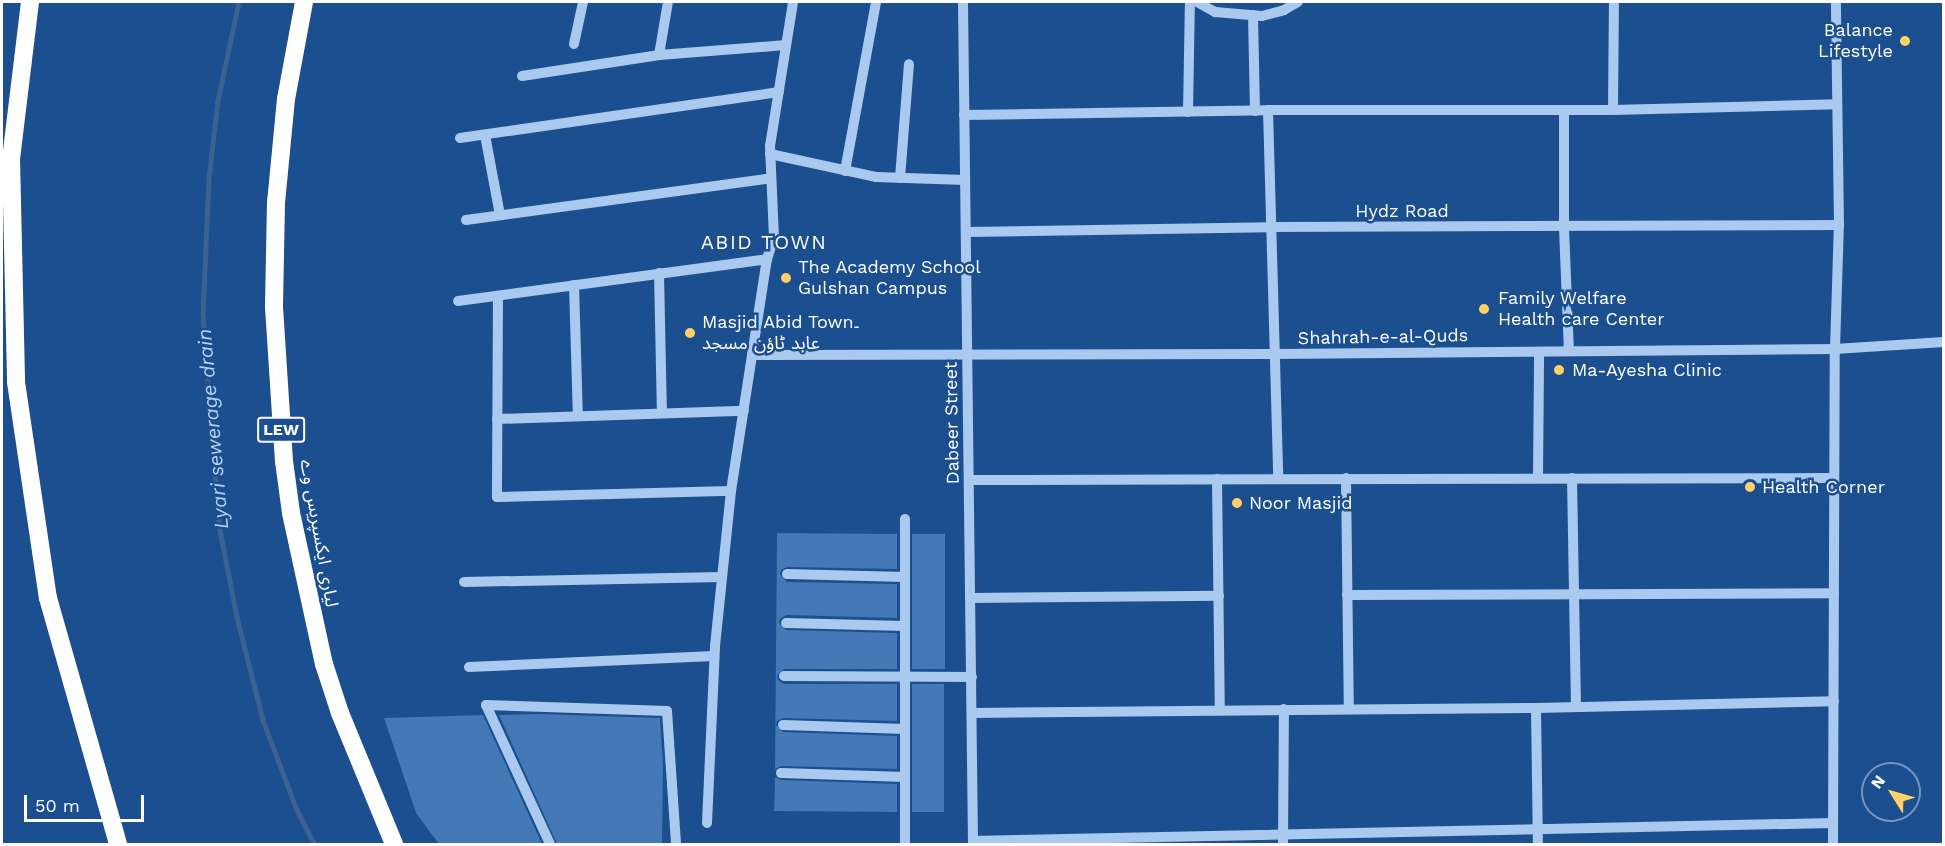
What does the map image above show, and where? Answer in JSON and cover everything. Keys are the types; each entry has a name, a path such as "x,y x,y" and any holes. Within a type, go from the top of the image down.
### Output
{"highway":[{"path":"30,2 11,158 16,382 48,598 118,844"},
{"name":"لیاری ایکسپریس وے","path":"304,2 286,99 276,202 274,307 284,461 299,554 324,664 344,723 394,844"}],"street":[{"path":"574,45 583,2"},
{"path":"659,55 668,2"},
{"path":"707,823 714,656 731,491 766,259 774,238 770,154 793,2"},
{"path":"845,171 876,2"},
{"name":"Dabeer Street","path":"963,2 974,843"},
{"path":"1188,112 1190,2"},
{"path":"1197,2 1215,12 1262,16 1284,10 1298,2"},
{"path":"1613,110 1614,2"},
{"path":"1833,844 1835,349 1839,225 1836,2"},
{"path":"1253,15 1255,111"},
{"path":"522,76 659,55 786,45"},
{"path":"900,177 909,64"},
{"path":"460,138 779,92"},
{"path":"964,115 1268,110 1613,110 1837,104"},
{"path":"1268,110 1269,227 1276,354 1278,478"},
{"path":"1564,110 1564,228 1569,351"},
{"path":"485,135 500,215"},
{"path":"770,154 876,177 965,180"},
{"path":"466,220 771,178"},
{"name":"Hydz Road","path":"966,232 1269,227 1564,228 1839,225"},
{"path":"458,301 766,259"},
{"path":"659,273 662,413"},
{"path":"574,285 578,416"},
{"path":"498,296 497,497 731,491"},
{"name":"Shahrah-e-al-Quds","path":"752,355 967,356 1835,349 1944,342"},
{"path":"1539,352 1539,478"},
{"path":"497,419 744,411"},
{"path":"1346,478 1349,708"},
{"path":"1572,478 1576,707"},
{"path":"969,480 1834,478"},
{"path":"1217,479 1220,709"},
{"path":"905,519 905,844"},
{"path":"787,574 905,577"},
{"path":"464,582 722,577"},
{"path":"1347,595 1834,593"},
{"path":"970,598 1219,596"},
{"path":"786,623 905,626"},
{"path":"470,667 714,656"},
{"path":"784,676 905,679 972,677"},
{"path":"973,713 1220,709 1536,708 1834,701"},
{"path":"550,844 486,705 667,711 675,844"},
{"path":"1536,708 1538,844"},
{"path":"1283,839 1284,709"},
{"path":"783,725 905,729"},
{"path":"781,773 905,777"},
{"path":"974,843 1283,839 1538,829 1833,823"}],"building":[{"path":"777,533 897,534 897,569 787,567 781,570 780,574 787,582 897,584 897,618 786,615 780,619 779,623 786,630 897,633 897,669 784,669 777,675 778,680 784,684 897,684 897,721 783,718 777,721 776,725 783,732 897,736 897,769 781,766 775,769"},
{"path":"912,534 945,534 945,669 912,669"},
{"path":"912,684 944,684 944,812 912,812"},
{"path":"483,715 542,844 439,844 416,813 384,718"},
{"path":"499,715 660,718 663,765 662,844 557,844"},
{"path":"775,777 781,780 897,784 897,812 774,811"}],"waterway":[{"name":"Lyari sewerage drain","path":"239,2 218,101 209,179 203,314 219,525 237,617 263,720 297,810 314,844"}],"place":[{"name":"Balance Lifestyle","path":"1905,41"},
{"name":"The Academy School Gulshan Campus","path":"786,278"},
{"name":"Family Welfare Health care Center","path":"1484,309"},
{"name":"Masjid Abid Town۔ عابد ٹاؤن مسجد","path":"690,333"},
{"name":"Ma-Ayesha Clinic","path":"1559,370"},
{"name":"Health Corner","path":"1750,487"},
{"name":"Noor Masjid","path":"1237,503"}],"district":[{"name":"ABID TOWN","path":"764,242"}]}
